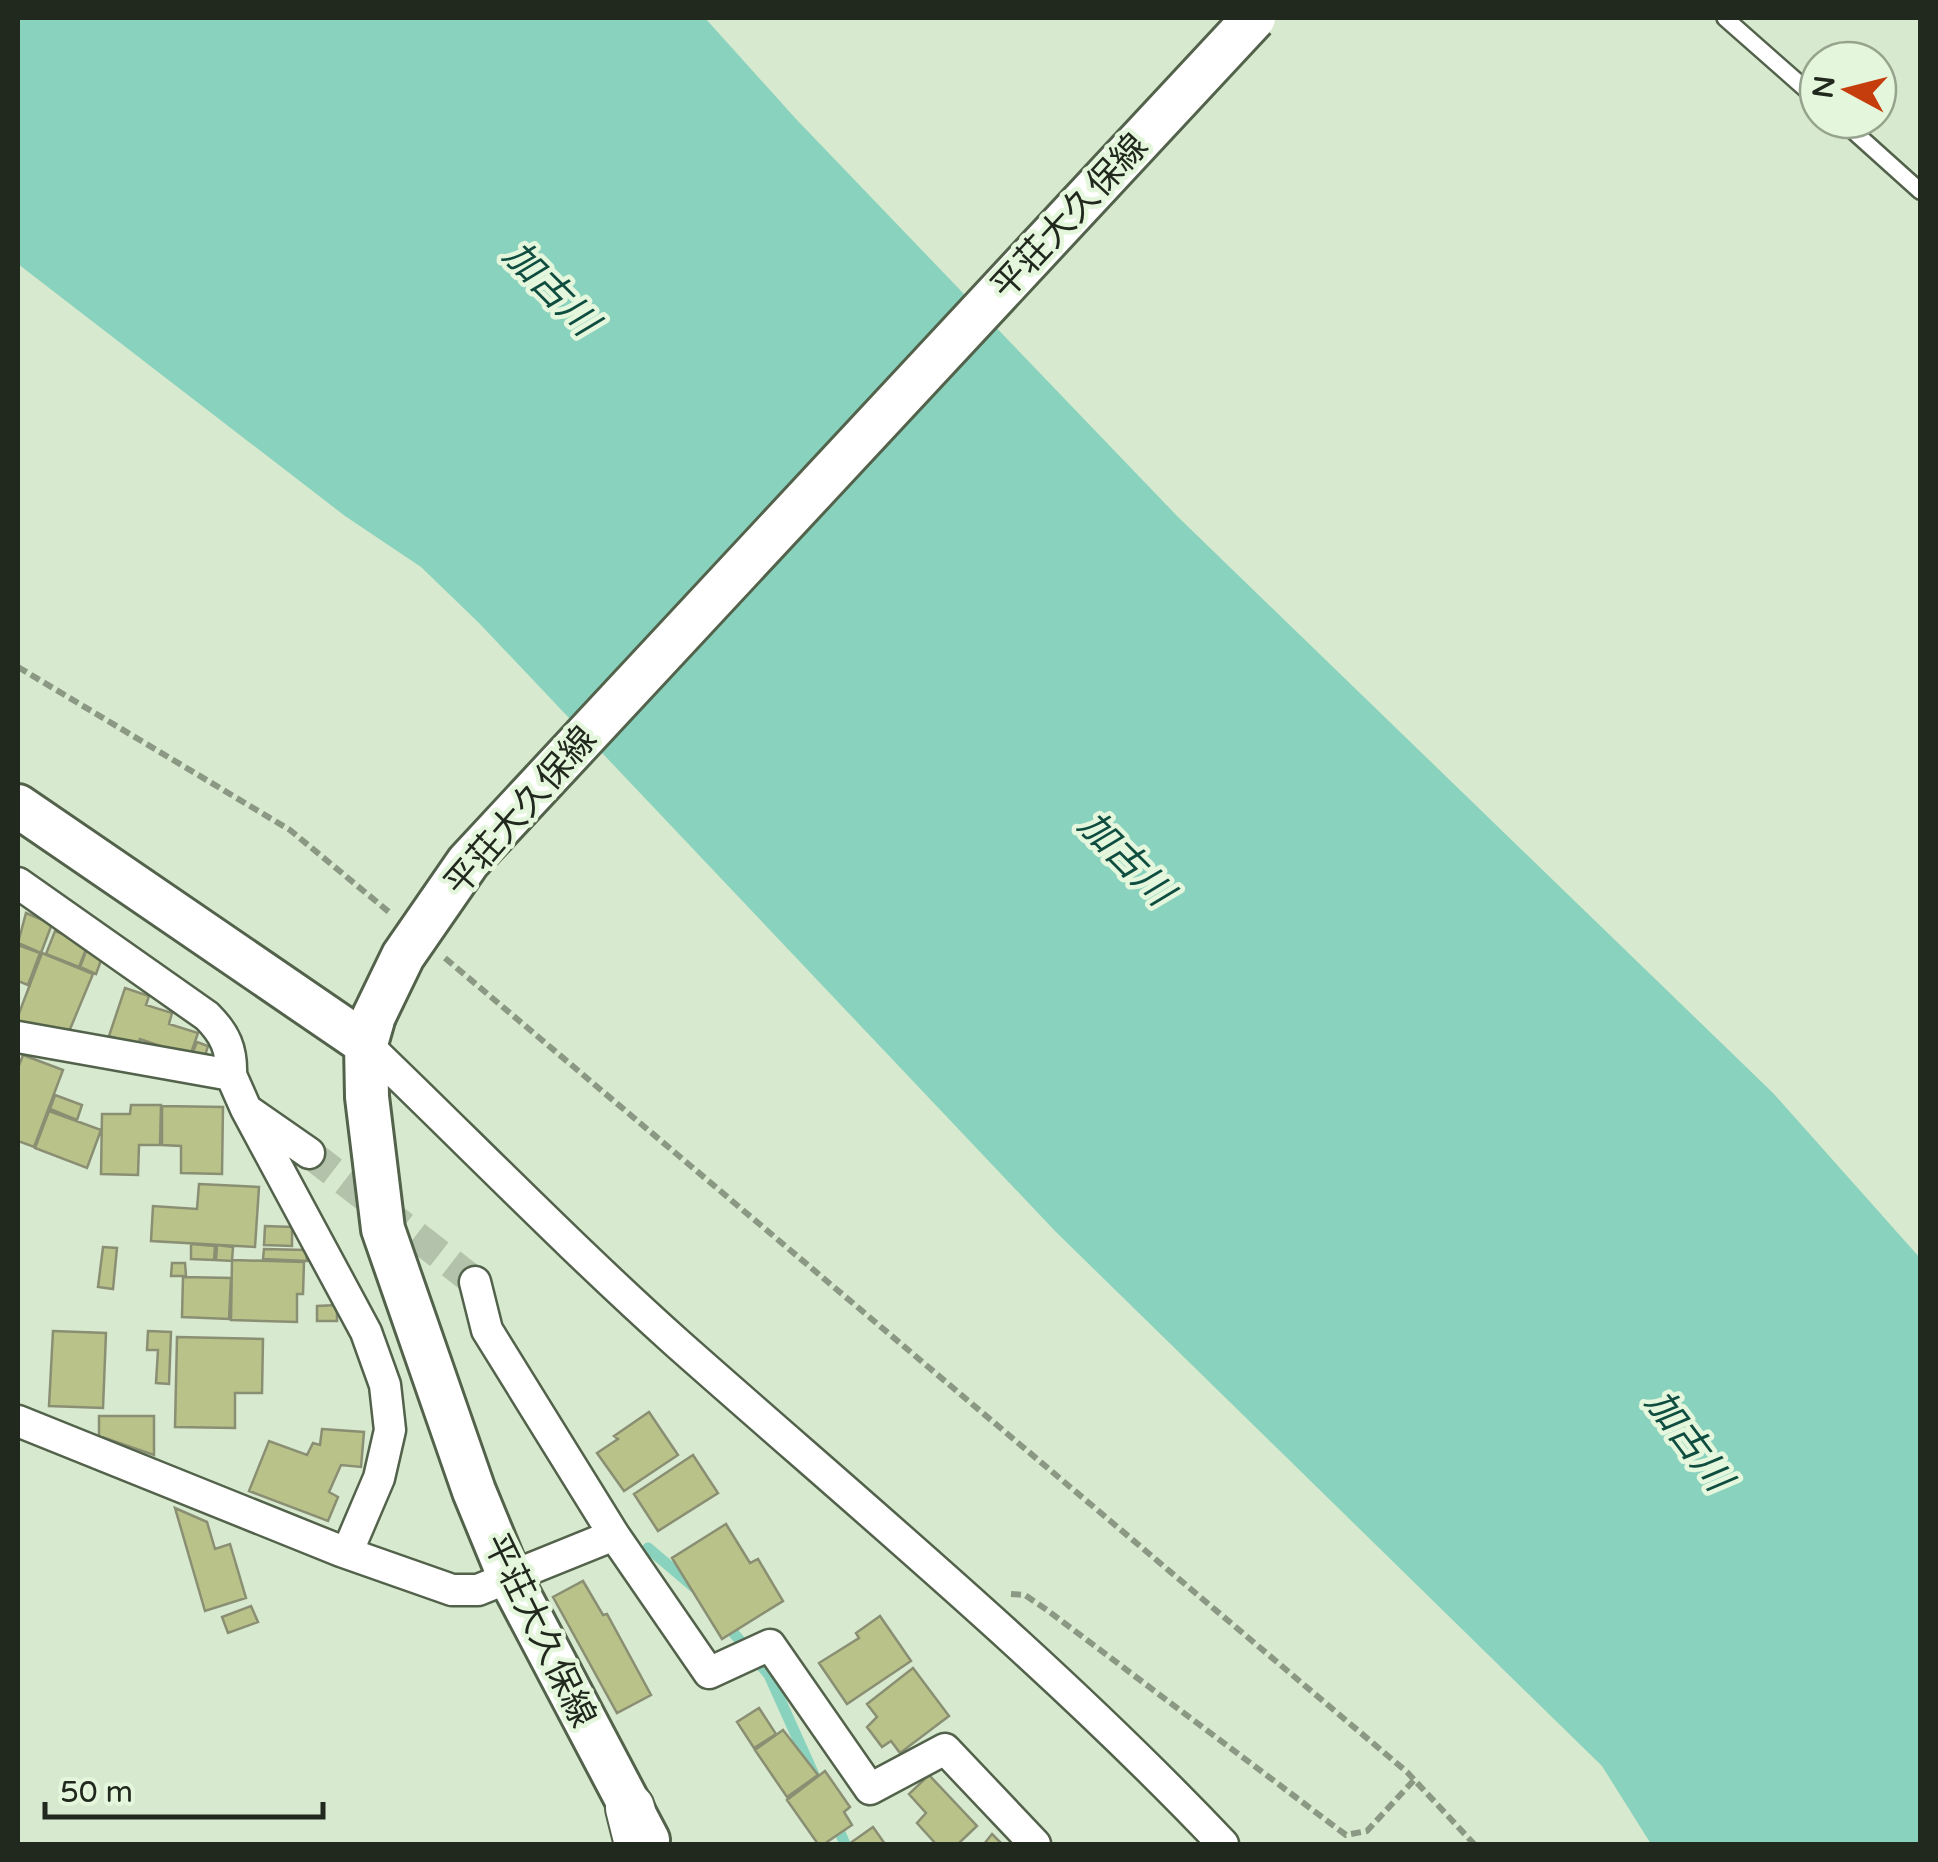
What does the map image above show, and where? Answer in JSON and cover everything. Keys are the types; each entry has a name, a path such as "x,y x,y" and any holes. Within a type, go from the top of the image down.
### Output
{"main road":[{"name":"平荘大久保線","path":"640,1832 509,1576 468,1472 383,1229 370,1134 370,1030 403,956 468,862 1254,18"},
{"path":"18,806 370,1030"}],"street":[{"path":"18,882 207,1016 224,1034 232,1058 231,1075 246,1110 366,1332 385,1386 390,1430 379,1478 348,1553"},
{"path":"370,1030 673,1339 960,1592 1222,1844"},
{"path":"18,1037 231,1075"},
{"path":"246,1110 309,1153"},
{"path":"474,1282 487,1330 614,1535 710,1672 770,1645 870,1789 945,1749 1035,1844"},
{"path":"18,1420 348,1553 452,1590 478,1590 614,1535"}],"lane":[{"path":"1726,18 1798,82"},
{"path":"1864,140 1920,190"}],"path":[{"path":"18,667 290,830 402,923"},
{"path":"430,946 1414,1780 1474,1844"},
{"path":"960,1592 1026,1595 1346,1835 1367,1831 1414,1780"}],"water":[{"name":"加古川","path":"18,18 705,18 796,119 1178,517 1773,1093 1920,1258 1920,1844 1651,1844 1602,1766 1055,1231 479,623 421,567 345,516 18,264"}],"building":[{"path":"26,913 52,924 41,953 18,943"},
{"path":"55,931 88,944 79,967 46,954"},
{"path":"18,945 40,953 28,985 18,981"},
{"path":"87,949 103,955 96,974 80,967"},
{"path":"42,953 93,974 68,1034 18,1026 18,1016"},
{"path":"125,988 149,996 146,1005 172,1013 169,1024 198,1033 190,1056 140,1039 138,1045 109,1036"},
{"path":"197,1042 208,1046 203,1062 191,1057"},
{"path":"23,1055 63,1070 34,1147 18,1141 18,1068"},
{"path":"55,1095 82,1105 77,1120 50,1109"},
{"path":"131,1105 161,1105 160,1145 139,1145 138,1175 101,1174 102,1114 130,1114"},
{"path":"162,1106 223,1107 222,1174 181,1173 181,1146 162,1145"},
{"path":"49,1111 101,1130 87,1168 35,1148"},
{"path":"199,1184 259,1187 255,1247 151,1241 153,1206 197,1209"},
{"path":"265,1226 292,1227 292,1246 264,1245"},
{"path":"191,1244 215,1246 214,1260 191,1259"},
{"path":"217,1245 233,1247 232,1261 216,1260"},
{"path":"103,1247 117,1248 113,1289 98,1287"},
{"path":"264,1249 306,1250 307,1261 263,1259"},
{"path":"232,1260 304,1262 303,1294 297,1294 297,1322 231,1320"},
{"path":"172,1263 185,1263 186,1276 171,1276"},
{"path":"183,1277 231,1278 229,1319 182,1317"},
{"path":"337,1305 337,1321 317,1321 317,1306"},
{"path":"53,1331 106,1333 103,1408 49,1406"},
{"path":"148,1331 171,1332 169,1384 156,1383 158,1350 147,1350"},
{"path":"177,1337 263,1339 262,1393 235,1393 235,1428 175,1427"},
{"path":"649,1412 678,1455 624,1491 597,1453"},
{"path":"99,1416 154,1416 154,1455 99,1436"},
{"path":"322,1429 364,1432 361,1467 341,1465 329,1492 338,1497 328,1521 249,1491 269,1441 307,1455 313,1443 320,1445"},
{"path":"693,1455 718,1493 658,1531 634,1494"},
{"path":"175,1508 207,1522 215,1549 230,1544 246,1598 205,1611"},
{"path":"726,1524 750,1563 758,1559 783,1601 722,1639 672,1558"},
{"path":"583,1581 603,1615 607,1614 651,1695 617,1713 553,1597"},
{"path":"251,1606 258,1622 228,1633 222,1617"},
{"path":"880,1616 911,1661 847,1704 819,1663 859,1638 856,1633"},
{"path":"913,1668 949,1716 900,1753 891,1741 882,1747 867,1727 877,1717 867,1704"},
{"path":"759,1708 776,1734 754,1748 737,1722"},
{"path":"783,1730 818,1775 787,1797 755,1750"},
{"path":"825,1771 850,1807 844,1812 852,1825 818,1844 787,1800"},
{"path":"929,1775 977,1826 958,1844 936,1844 917,1823 926,1813 909,1794"},
{"path":"873,1827 885,1844 849,1844"},
{"path":"992,1834 1002,1844 984,1844"}],"waterway":[{"path":"648,1548 694,1587"},
{"path":"726,1624 769,1675 814,1775"},
{"path":"834,1819 845,1844"}],"tunnel":[{"path":"309,1153 475,1282"}]}
